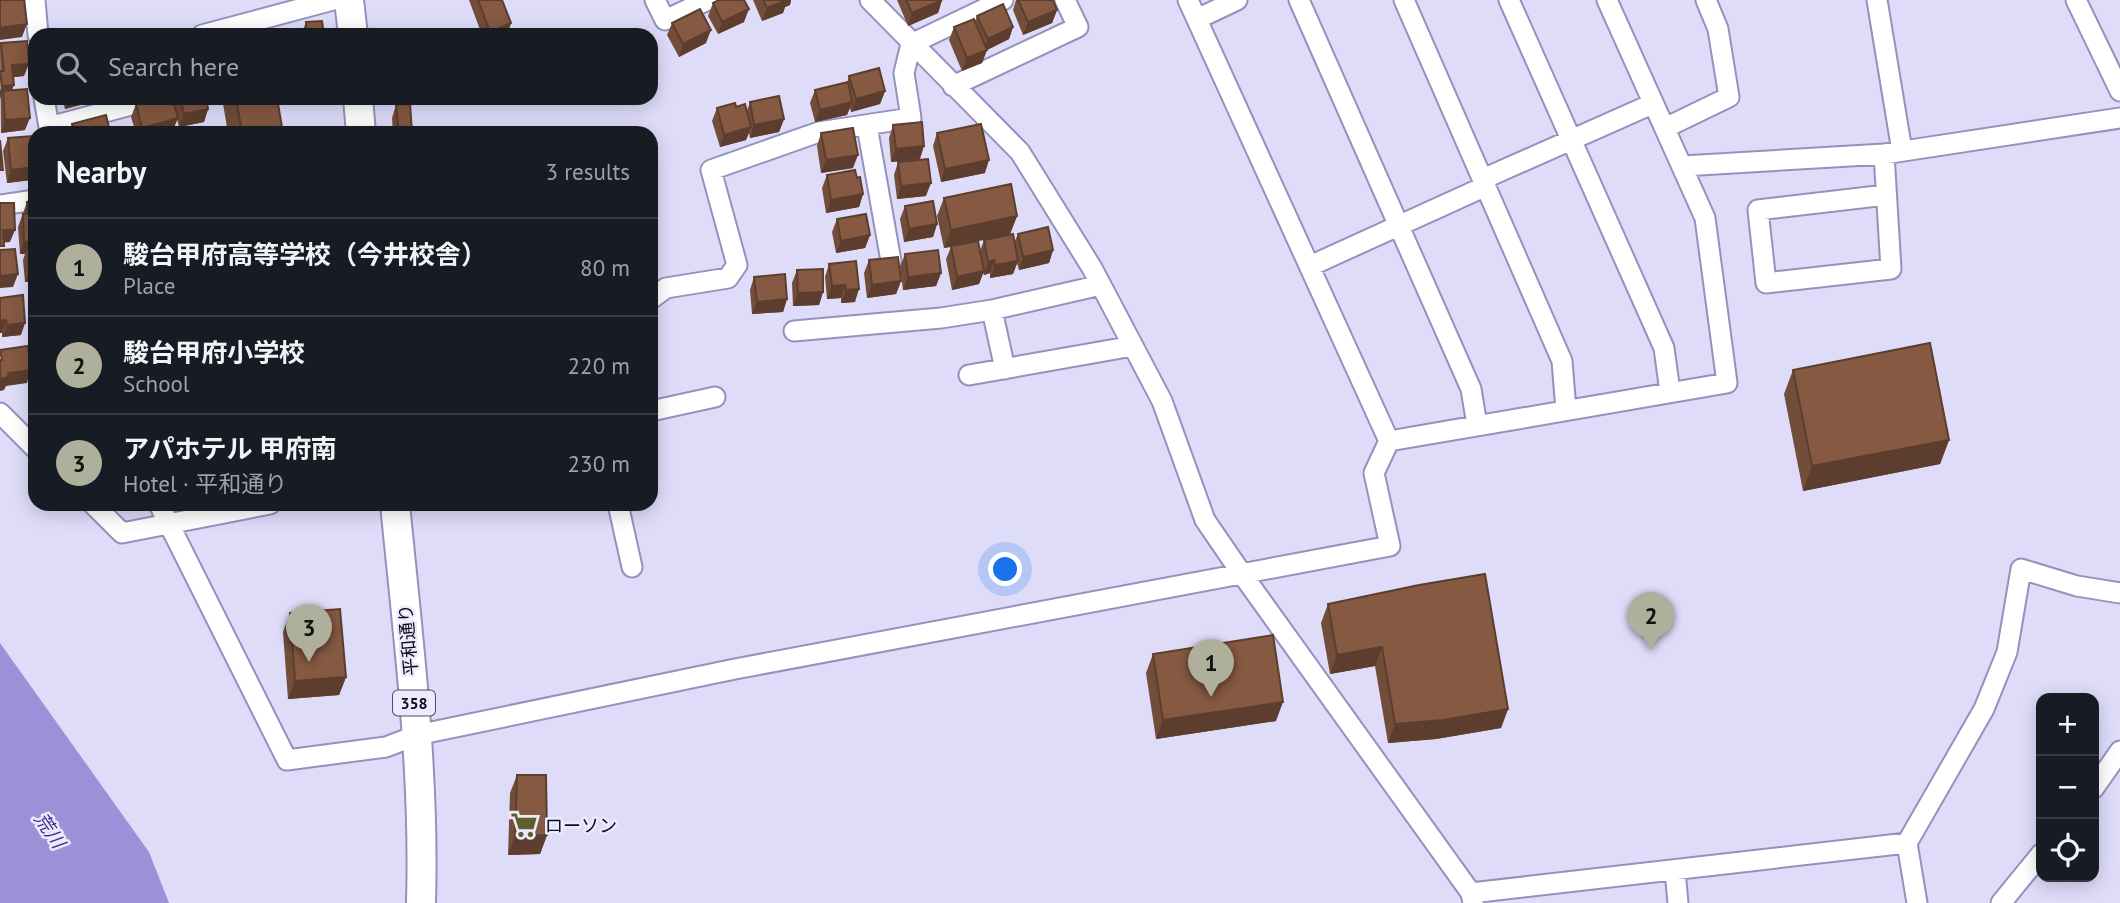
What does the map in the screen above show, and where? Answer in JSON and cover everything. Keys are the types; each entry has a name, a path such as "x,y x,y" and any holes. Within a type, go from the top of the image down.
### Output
{"highway":[{"path":"349,0 351,28"},
{"path":"359,105 360,126"},
{"name":"平和通り","path":"397,511 417,735 421,903"}],"street":[{"path":"35,0 37,28"},
{"path":"228,28 332,0"},
{"path":"654,0 665,20 708,0"},
{"path":"870,0 1020,152 1101,285 1162,401 1205,520 1472,898 1675,870 1906,843"},
{"path":"911,44 1003,0"},
{"path":"953,86 1078,27 1065,0"},
{"path":"162,511 287,760 386,747 417,735 735,668 1390,546 1374,473 1389,441 1188,0"},
{"path":"1197,19 1237,0"},
{"path":"1299,0 1471,389 1478,425"},
{"path":"1404,0 1562,361 1566,410"},
{"path":"1509,0 1664,348 1670,392"},
{"path":"1389,441 1727,383 1705,218 1607,0"},
{"path":"1665,128 1729,97 1718,30 1706,0"},
{"path":"1877,0 1893,153 1886,195 1891,269 1766,283 1758,210 1886,195"},
{"path":"2076,0 2120,91"},
{"path":"658,294 666,288 728,278 737,265 711,170 819,132 911,118 904,73 911,44"},
{"path":"1310,266 1652,104"},
{"path":"45,105 48,126"},
{"path":"62,126 133,105"},
{"path":"1683,166 1893,153 2120,118"},
{"path":"867,126 891,261"},
{"path":"0,205 28,201"},
{"path":"794,331 941,318 992,310 1101,285"},
{"path":"992,310 1005,369"},
{"path":"969,375 1133,346"},
{"path":"658,409 715,397"},
{"path":"0,414 28,441"},
{"path":"100,511 122,533 169,524 205,511"},
{"path":"620,511 632,567"},
{"path":"1917,903 1906,843 1984,709 2007,652 2021,569 2077,586 2120,593"},
{"path":"2099,781 2120,751"},
{"path":"2001,903 2036,860"},
{"path":"1675,870 1678,903"}],"water":[{"name":"荒川","path":"0,643 149,852 169,903 0,903"}],"building":[{"path":"0,0 24,0 27,24 0,28"},
{"path":"478,0 502,0 511,23 499,28 488,28"},
{"path":"719,0 744,0 749,9 722,22 713,3"},
{"path":"763,0 787,0 767,8"},
{"path":"906,0 942,0 912,13"},
{"path":"1018,0 1053,0 1057,10 1028,22"},
{"path":"1003,4 1013,27 988,39 977,16"},
{"path":"700,9 711,30 683,44 672,23"},
{"path":"974,19 987,50 967,58 954,27"},
{"path":"322,21 323,28 306,28 306,22"},
{"path":"27,41 28,64 12,65 14,85 2,86 0,71 4,71 1,43"},
{"path":"879,68 885,91 856,99 849,76"},
{"path":"848,82 852,102 820,110 815,90"},
{"path":"27,89 30,118 5,120 3,91"},
{"path":"779,96 784,119 754,125 750,102"},
{"path":"735,103 736,107 745,104 751,127 724,135 717,108"},
{"path":"136,105 174,105 178,118 142,126"},
{"path":"182,105 207,105 208,109 184,114"},
{"path":"237,105 278,105 282,126 241,126"},
{"path":"396,105 410,105 412,126 398,126"},
{"path":"106,115 109,126 73,126 72,124"},
{"path":"922,122 924,146 896,149 893,125"},
{"path":"981,124 989,160 945,169 937,133"},
{"path":"853,128 858,155 826,160 821,133"},
{"path":"28,136 28,168 11,170 8,138"},
{"path":"0,140 3,170 0,170"},
{"path":"928,159 931,183 901,186 898,162"},
{"path":"855,170 857,178 860,177 863,194 831,200 827,175"},
{"path":"1011,184 1017,216 951,230 944,198"},
{"path":"933,201 937,224 909,229 905,206"},
{"path":"27,202 28,242 24,242 23,214 27,214"},
{"path":"0,203 14,203 15,230 3,230 4,246 0,246"},
{"path":"866,214 870,235 841,241 837,219"},
{"path":"1048,227 1053,250 1023,257 1018,234"},
{"path":"1013,234 1018,261 995,265 994,260 988,262 984,240"},
{"path":"978,241 984,271 957,277 951,246"},
{"path":"15,249 18,274 0,276 0,250"},
{"path":"938,250 941,273 908,277 905,254"},
{"path":"898,257 901,281 872,285 869,260"},
{"path":"856,261 859,289 846,290 845,285 832,286 829,264"},
{"path":"823,269 823,292 798,293 797,270"},
{"path":"785,274 787,299 757,302 754,277"},
{"path":"23,295 25,323 7,325 6,320 0,321 0,298"},
{"path":"1930,343 1949,440 1812,466 1793,370"},
{"path":"28,346 28,370 8,373 9,377 0,379 0,350"},
{"path":"1485,574 1508,709 1443,720 1395,724 1382,647 1337,655 1328,604"},
{"path":"340,609 346,677 295,681 290,613"},
{"path":"1273,635 1283,702 1163,720 1153,654"},
{"path":"517,775 546,775 547,835 515,836"}],"place":[{"name":"駿台甲府小学校","path":"1651,650"},
{"name":"アパホテル 甲府南","path":"309,662"},
{"name":"駿台甲府高等学校（今井校舎）","path":"1211,697"},
{"name":"ローソン","path":"524,825"}]}
